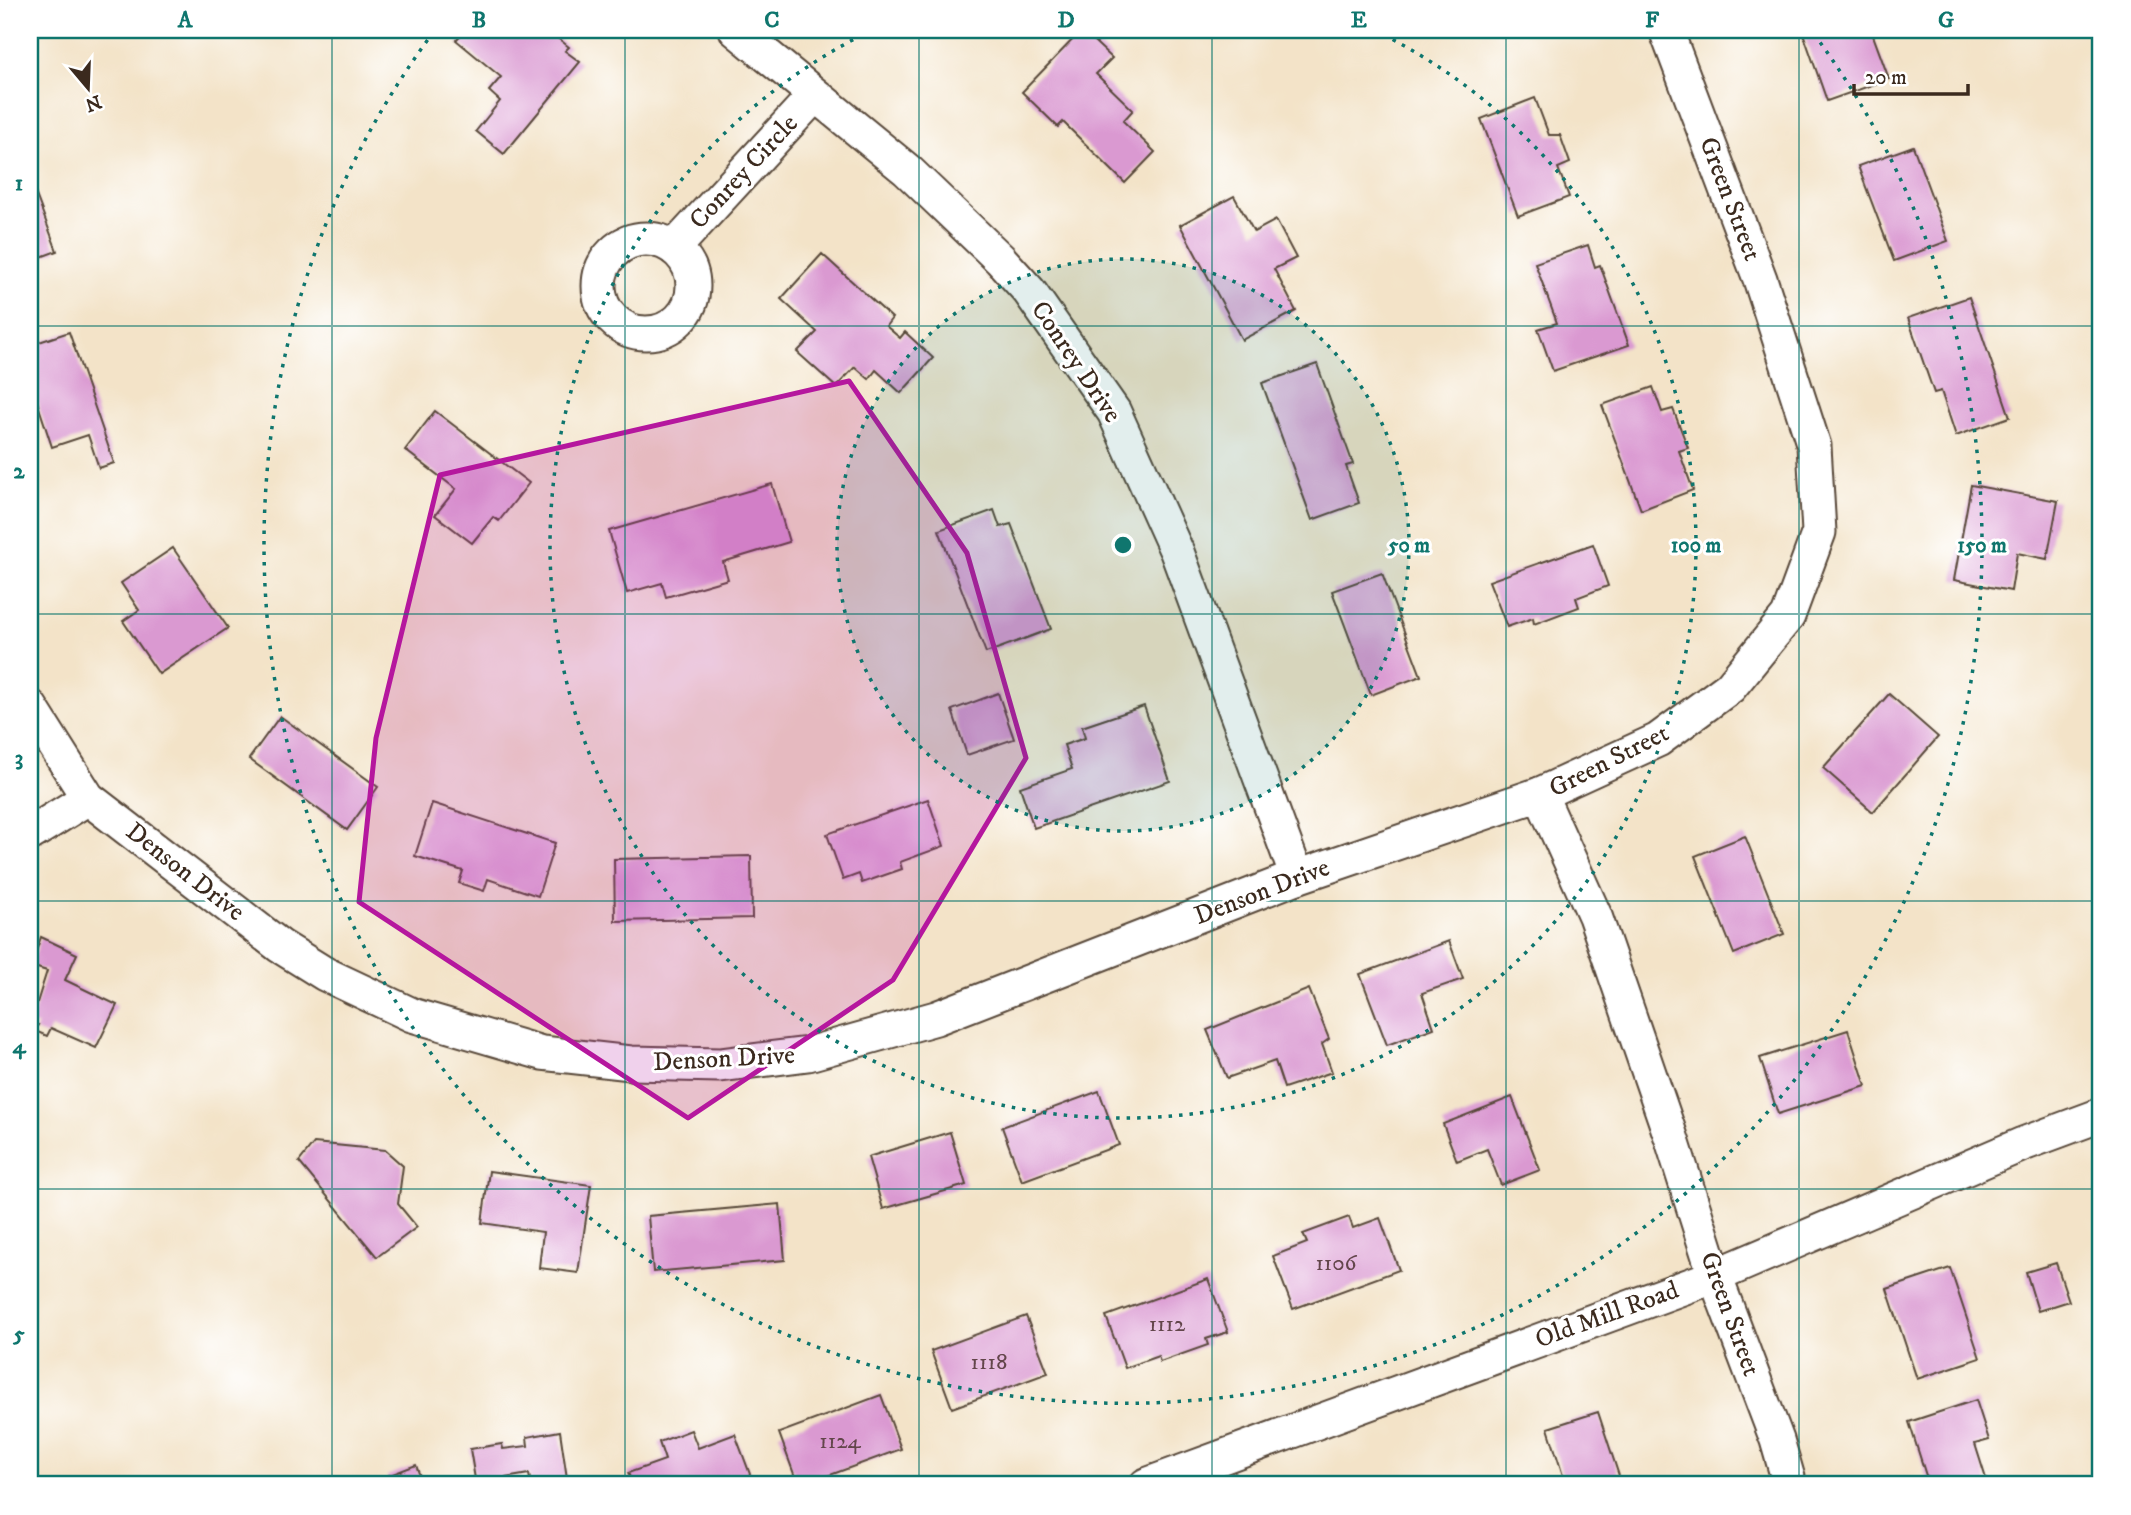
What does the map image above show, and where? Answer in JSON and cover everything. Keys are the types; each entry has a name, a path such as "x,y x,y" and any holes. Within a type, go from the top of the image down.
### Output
{"street":[{"name":"Conrey Drive","path":"736,30 907,170 1000,259 1029,291 1114,412 1177,552 1297,877"},
{"name":"Green Street","path":"1666,30 1760,279 1814,446 1819,532 1787,616 1730,687 1658,740 1540,794 1595,916 1671,1137 1715,1276 1777,1440 1790,1485"},
{"name":"Conrey Circle","path":"674,248 814,96"},
{"name":"Denson Drive","path":"30,706 88,798 280,946 325,974 425,1019 542,1053 631,1063 720,1065 808,1055 936,1018 1297,877 1540,794"},
{"path":"30,834 88,798"},
{"name":"Old Mill Road","path":"1146,1485 1715,1276 2023,1144 2101,1115"}],"highlighted area":[{"path":"849,381 967,553 1026,758 893,980 688,1118 359,902 376,738 440,475"}],"building":[{"path":"465,30 558,30 554,35 569,47 565,51 580,62 504,154 476,131 500,101 489,91 501,77 456,40"},
{"path":"1082,30 1112,58 1096,74 1133,110 1123,121 1155,152 1125,183 1063,122 1058,127 1022,92"},
{"path":"1802,30 1871,30 1889,79 1827,101"},
{"path":"1535,98 1549,135 1560,135 1570,163 1558,168 1569,197 1518,216 1481,119"},
{"path":"1913,146 1948,241 1894,261 1858,166"},
{"path":"30,179 57,251 30,261"},
{"path":"1234,196 1254,232 1276,220 1296,258 1274,269 1296,311 1242,340 1180,225"},
{"path":"1588,245 1595,267 1600,265 1629,345 1553,371 1538,329 1557,323 1535,263"},
{"path":"822,254 892,318 886,326 900,338 905,332 933,358 901,393 876,370 869,379 855,367 836,387 797,352 817,332 781,299"},
{"path":"1969,297 2010,417 1956,436 1941,391 1934,393 1908,318"},
{"path":"69,332 114,463 99,468 88,435 52,447 30,380 30,345"},
{"path":"1317,364 1353,464 1346,466 1359,503 1312,520 1262,383"},
{"path":"1653,387 1662,412 1673,409 1688,448 1679,451 1693,490 1641,510 1602,405"},
{"path":"435,411 529,483 499,521 493,517 472,543 435,515 456,489 405,450"},
{"path":"772,484 789,542 723,562 728,579 666,597 662,583 627,593 609,531"},
{"path":"1971,485 2058,501 2047,559 2017,553 2011,591 1954,580"},
{"path":"994,510 1000,527 1011,524 1051,629 986,653 939,530"},
{"path":"1593,544 1608,586 1576,598 1579,607 1534,624 1533,618 1507,627 1489,581"},
{"path":"173,548 228,628 159,674 123,621 139,610 121,583"},
{"path":"1382,573 1421,676 1371,695 1332,591"},
{"path":"998,693 1014,739 967,755 952,710"},
{"path":"1889,694 1938,737 1873,812 1823,768"},
{"path":"1144,706 1170,781 1034,828 1020,787 1072,769 1064,745 1085,738 1082,727"},
{"path":"280,716 378,787 347,830 249,759"},
{"path":"928,799 944,846 900,862 902,869 862,883 859,874 843,880 827,834"},
{"path":"432,803 555,843 538,896 488,879 484,891 459,883 463,871 415,856"},
{"path":"1745,836 1784,934 1734,954 1695,856"},
{"path":"751,856 752,918 615,921 614,859"},
{"path":"41,937 77,954 65,980 117,1005 96,1048 51,1028 47,1036 35,1031 38,1025 30,1025 47,971 31,966"},
{"path":"1449,941 1463,979 1422,993 1434,1028 1387,1045 1360,974"},
{"path":"1309,989 1329,1039 1322,1044 1332,1072 1284,1088 1275,1061 1227,1078 1207,1030"},
{"path":"1848,1030 1866,1086 1778,1114 1760,1058"},
{"path":"1099,1091 1119,1145 1022,1181 1002,1127"},
{"path":"1512,1097 1540,1170 1501,1185 1487,1149 1457,1161 1443,1124"},
{"path":"950,1132 966,1185 883,1209 868,1157"},
{"path":"314,1143 385,1150 403,1166 398,1204 417,1227 377,1257 299,1162"},
{"path":"489,1171 591,1185 578,1273 539,1268 543,1232 482,1223"},
{"path":"780,1204 785,1260 653,1272 648,1216"},
{"path":"1349,1217 1353,1228 1380,1218 1399,1270 1293,1309 1273,1256 1307,1243 1303,1234"},
{"path":"2056,1263 2069,1301 2038,1311 2026,1272"},
{"path":"1950,1268 1980,1358 1917,1379 1887,1289"},
{"path":"1208,1279 1228,1332 1206,1339 1208,1345 1160,1362 1158,1356 1125,1368 1106,1316"},
{"path":"1026,1316 1048,1373 952,1408 931,1351"},
{"path":"881,1395 901,1449 798,1485 779,1433"},
{"path":"1976,1400 1989,1440 1975,1444 1988,1485 1929,1485 1909,1422"},
{"path":"1598,1412 1622,1485 1566,1485 1548,1428"},
{"path":"691,1430 698,1448 735,1434 754,1485 633,1485 628,1473 665,1460 659,1442"},
{"path":"560,1431 568,1485 531,1485 529,1474 505,1478 506,1485 476,1485 470,1449 502,1444 503,1449 528,1446 527,1437"},
{"path":"416,1465 423,1485 390,1485 387,1476"}]}
